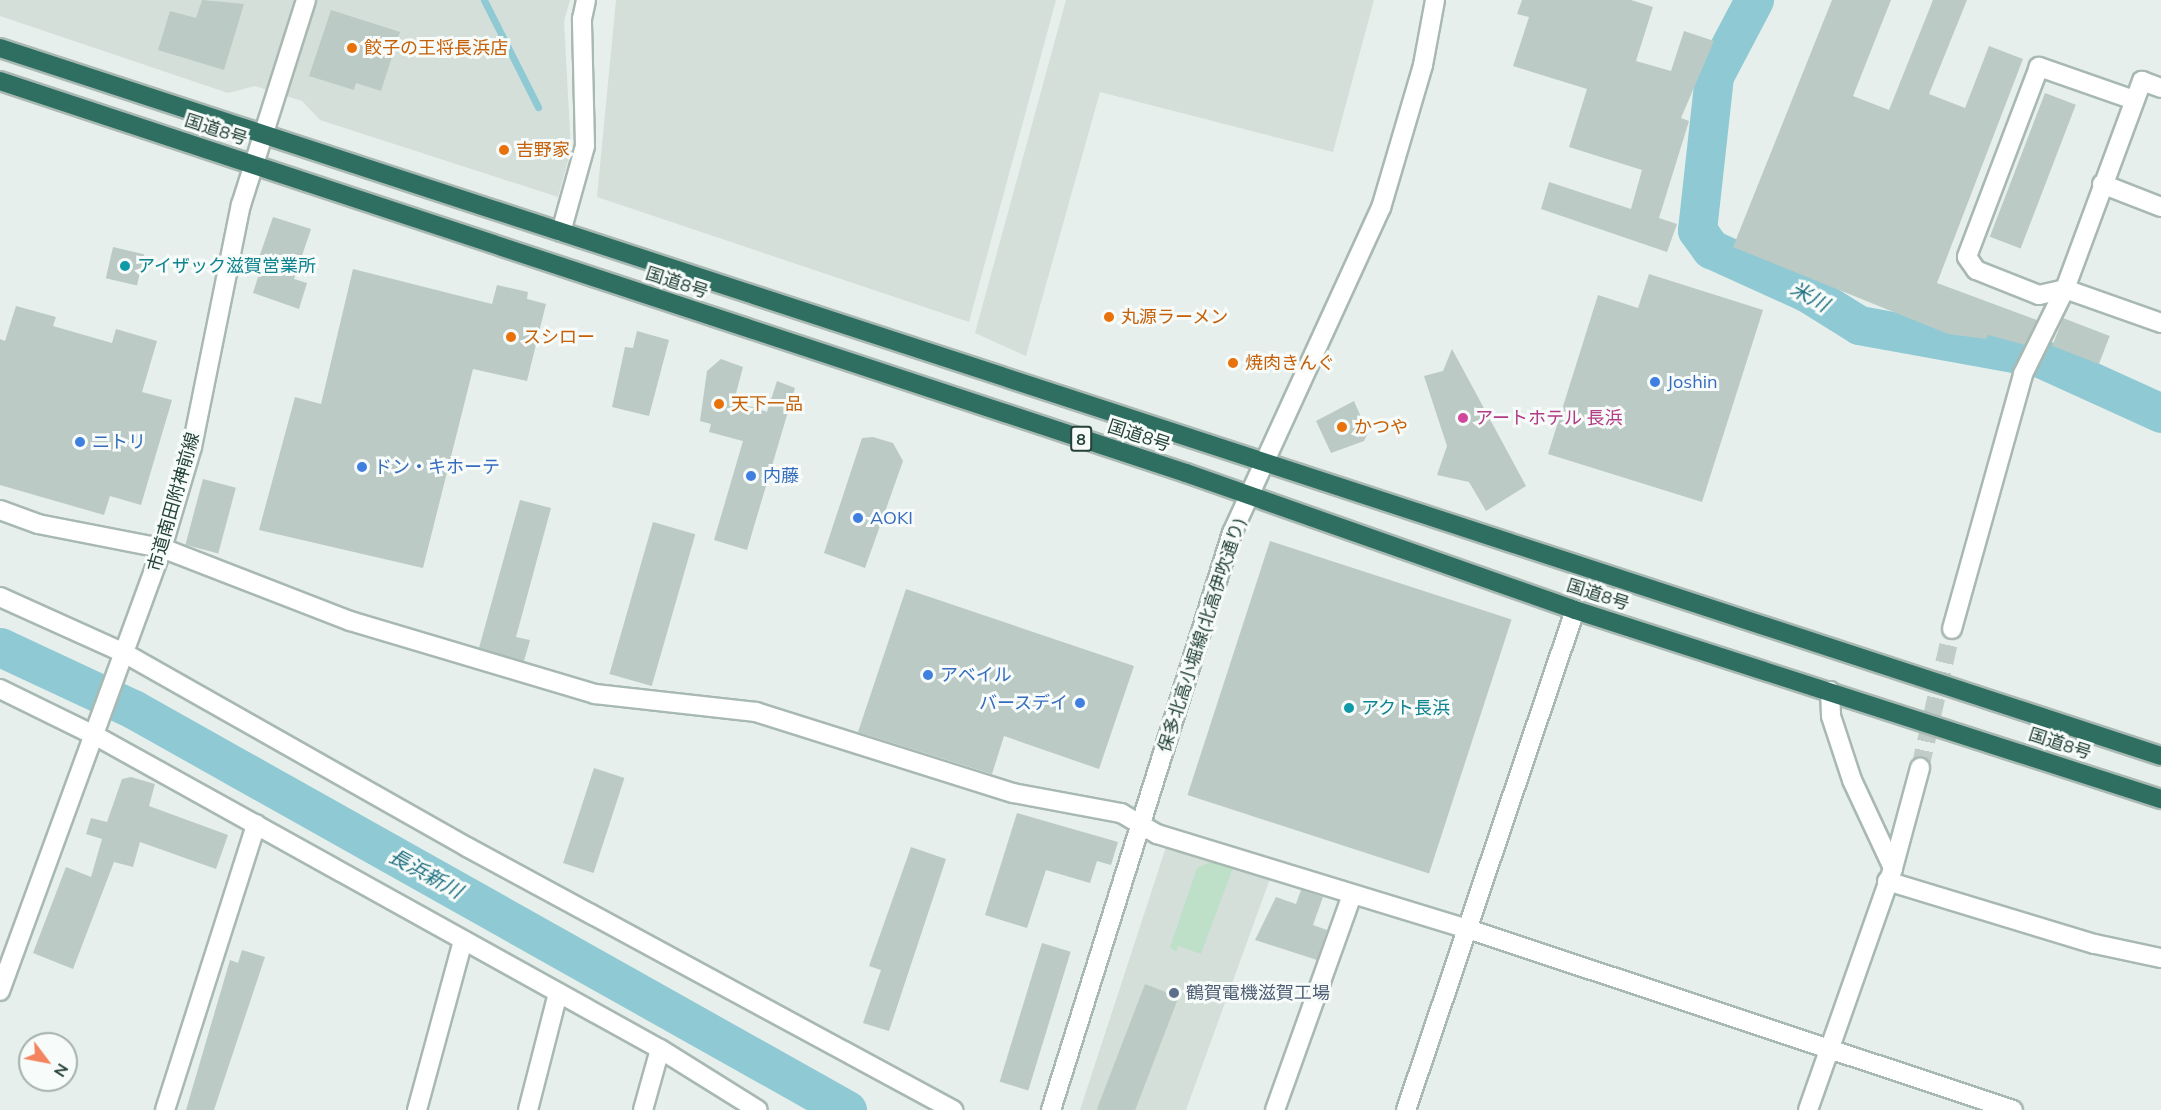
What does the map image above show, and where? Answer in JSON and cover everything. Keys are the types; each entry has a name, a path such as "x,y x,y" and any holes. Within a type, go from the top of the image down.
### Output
{"highway":[{"name":"国道8号","path":"0,48 2161,756"},
{"name":"国道8号","path":"0,81 1249,497 1575,610 2161,799"}],"street":[{"name":"市道南田附神前線","path":"0,991 126,654 162,548 192,447 252,164 264,134 306,0"},
{"path":"561,232 585,146 582,19 586,0"},
{"name":"保多北高小堀線(北高伊吹通り)","path":"1051,1110 1232,533 1381,208 1423,65 1435,0"},
{"path":"2134,100 2040,67 1967,257 1976,270 2039,295 2065,289 2161,323"},
{"path":"1953,629 2034,356 2065,289 2142,81 2161,88"},
{"path":"2102,184 2161,207"},
{"path":"0,510 38,524 162,548 350,621 595,694 756,712 1013,793 1121,813 1141,824 1352,895 1471,930 2013,1110"},
{"path":"0,597 126,654 467,847 953,1110"},
{"path":"1406,1110 1471,930 1575,610"},
{"path":"0,688 96,736 256,824 660,1049 758,1110"},
{"path":"1830,691 1831,716 1852,780 1890,874 2095,944 2161,958"},
{"path":"1808,1110 1890,874 1920,768"},
{"path":"165,1110 256,824"},
{"path":"1275,1110 1352,895"},
{"path":"417,1110 463,941"},
{"path":"528,1110 558,993"},
{"path":"643,1110 660,1049"}],"shaded area":[{"path":"0,0 570,0 564,21 571,150 558,197 320,120 302,101 255,86 228,93 0,16"},
{"path":"616,0 1056,0 969,322 597,197"},
{"path":"1066,0 1374,0 1333,152 1100,92 1026,356 975,333"},
{"name":"鶴賀電機滋賀工場","path":"1167,844 1271,876 1186,1110 1080,1110"}],"green space":[{"path":"1213,861 1233,868 1201,954 1178,946 1176,952 1170,947 1197,868"}],"building":[{"path":"202,0 244,4 224,70 158,50 170,11 196,18"},
{"path":"1522,0 1631,0 1653,7 1636,61 1671,71 1684,31 1714,41 1681,118 1689,121 1659,218 1677,224 1667,252 1541,209 1549,182 1631,209 1642,170 1569,147 1587,89 1513,66 1529,17 1517,14"},
{"path":"1832,0 1891,0 1853,96 1889,110 1933,0 1967,0 1929,94 1965,108 1989,46 2023,59 1937,283 2037,320 2025,345 1988,335 1986,339 1948,334 1733,247"},
{"path":"331,10 400,32 381,91 356,83 354,90 309,76"},
{"path":"2045,93 2076,105 2021,249 1990,237"},
{"path":"273,217 311,229 294,279 307,283 299,309 253,293 259,274 254,272"},
{"name":"アイザック滋賀営業所","path":"113,247 144,254 137,285 106,278"},
{"name":"ドン・キホーテ","path":"353,269 492,304 497,285 528,292 527,299 546,304 527,381 473,369 423,568 259,530 295,397 321,404"},
{"name":"Joshin","path":"1649,274 1763,310 1702,502 1548,454 1598,295 1638,308"},
{"name":"ニトリ","path":"16,306 56,317 53,326 112,343 116,329 157,341 142,392 172,400 141,505 110,496 104,515 0,485 0,339 5,341"},
{"path":"2063,318 2110,336 2099,364 2052,346"},
{"path":"637,331 669,340 649,416 612,407 625,347 633,348"},
{"name":"アートホテル 長浜","path":"1452,349 1526,486 1486,511 1469,482 1437,475 1447,446 1424,376 1443,371"},
{"name":"内藤","path":"721,359 743,367 734,401 767,412 777,381 795,388 747,550 714,540 743,441 709,432 711,424 700,421 707,371"},
{"name":"かつや","path":"1354,401 1368,433 1364,441 1331,453 1316,421"},
{"name":"AOKI","path":"873,437 893,443 903,461 865,568 824,553 862,438"},
{"path":"203,479 236,488 218,553 185,545"},
{"path":"520,500 551,508 516,637 530,640 524,661 479,648"},
{"path":"653,522 695,534 652,686 609,674"},
{"name":"アクト長浜","path":"1270,541 1512,619 1429,873 1187,795"},
{"path":"906,589 1134,666 1099,769 1004,736 992,774 858,732"},
{"path":"594,768 624,778 594,873 563,863"},
{"path":"131,777 155,784 149,806 228,835 216,869 140,842 133,867 114,862 73,969 33,953 66,867 91,877 102,839 86,834 91,818 107,822 122,779"},
{"path":"1017,813 1118,842 1111,865 1097,861 1090,883 1046,870 1027,928 985,915"},
{"path":"911,847 946,859 889,1031 863,1023 881,970 869,966"},
{"path":"1301,890 1323,897 1313,925 1327,930 1317,960 1255,940 1276,897 1296,904"},
{"path":"1042,943 1071,952 1028,1090 1000,1082"},
{"path":"242,950 265,957 214,1110 186,1110 230,960 238,963"},
{"path":"1145,984 1179,997 1135,1110 1097,1109"}],"waterway":[{"path":"484,0 538,107"},
{"name":"米川","path":"1754,0 1714,76 1697,230 1711,249 1806,292 1859,325 2040,358 2161,413"},
{"name":"長浜新川","path":"0,647 133,709 847,1110"}],"tunnel":[{"path":"1920,768 1952,629"}],"place":[{"name":"餃子の王将長浜店","path":"352,48"},
{"name":"吉野家","path":"504,150"},
{"name":"アイザック滋賀営業所","path":"125,266"},
{"name":"丸源ラーメン","path":"1109,317"},
{"name":"スシロー","path":"511,337"},
{"name":"焼肉きんぐ","path":"1233,363"},
{"name":"Joshin","path":"1655,382"},
{"name":"天下一品","path":"719,404"},
{"name":"アートホテル 長浜","path":"1463,418"},
{"name":"かつや","path":"1342,427"},
{"name":"ニトリ","path":"80,442"},
{"name":"ドン・キホーテ","path":"362,467"},
{"name":"内藤","path":"751,476"},
{"name":"AOKI","path":"858,518"},
{"name":"アベイル","path":"928,675"},
{"name":"バースデイ","path":"1080,703"},
{"name":"アクト長浜","path":"1349,708"},
{"name":"鶴賀電機滋賀工場","path":"1174,993"}]}
